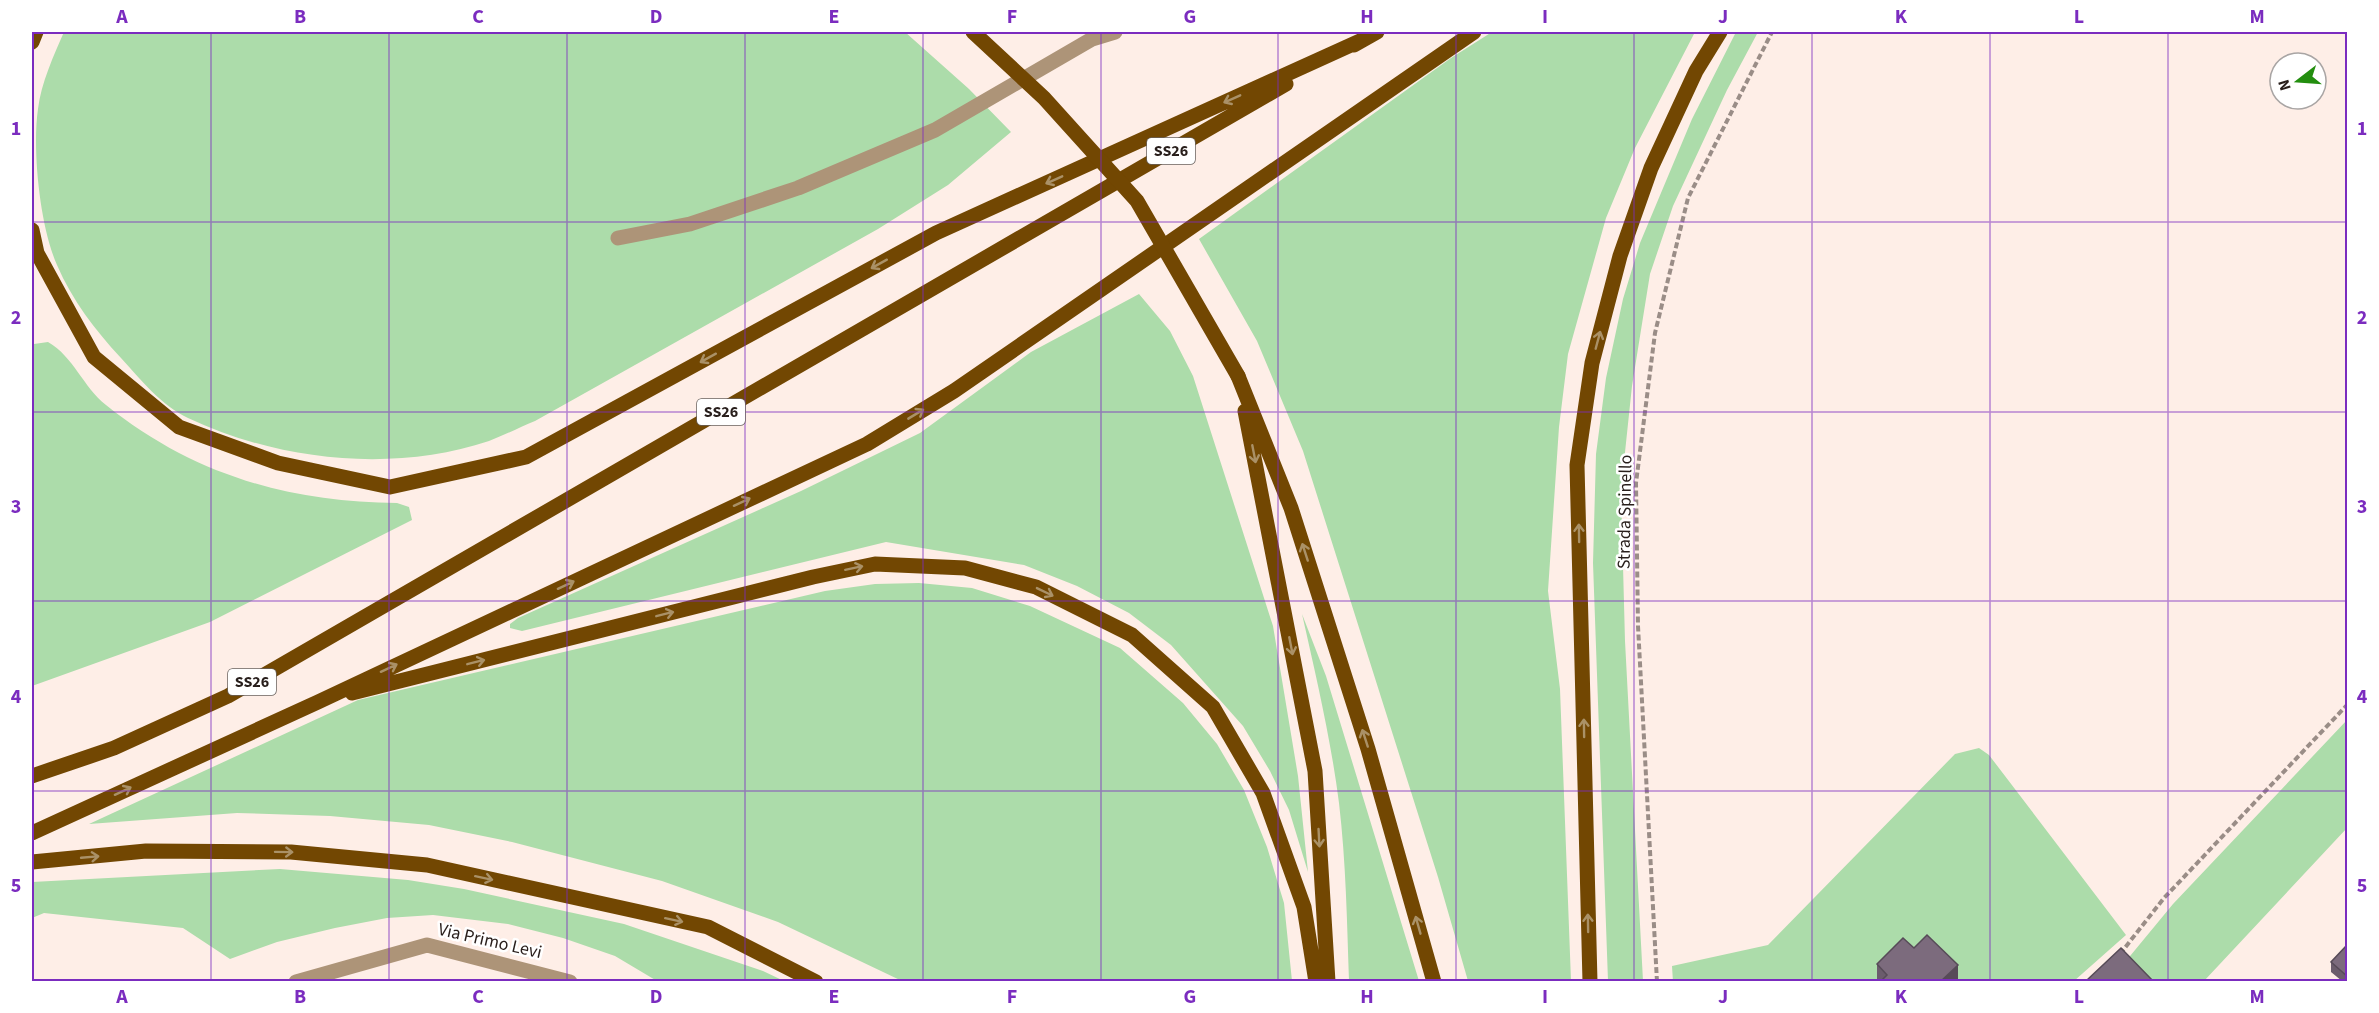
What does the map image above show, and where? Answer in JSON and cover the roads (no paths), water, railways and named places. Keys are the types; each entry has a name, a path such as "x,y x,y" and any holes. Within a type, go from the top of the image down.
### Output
{"main road":[{"path":"32,42 36,32"},
{"path":"973,32 1044,98 1137,201 1238,376 1295,519 1368,749 1434,981"},
{"name":"SS26","path":"32,776 114,748 228,696 1377,32"},
{"path":"32,833 318,702 867,444 954,391 1474,32"},
{"path":"1590,981 1577,465 1592,363 1620,256 1651,168 1696,71 1720,32"},
{"path":"32,230 37,254 94,357 179,427 278,463 390,487 526,457 936,233 1362,40"},
{"path":"1238,376 1315,771 1328,981"},
{"path":"318,702 801,579 874,564 965,568 1036,587 1132,635 1213,707 1263,793 1304,908 1316,981"},
{"path":"32,862 146,851 280,852 427,865 708,927 816,981"}],"street":[{"path":"618,238 690,224 798,188 935,130 1092,39 1115,32"},
{"name":"Via Primo Levi","path":"296,981 428,945 570,981"}]}
